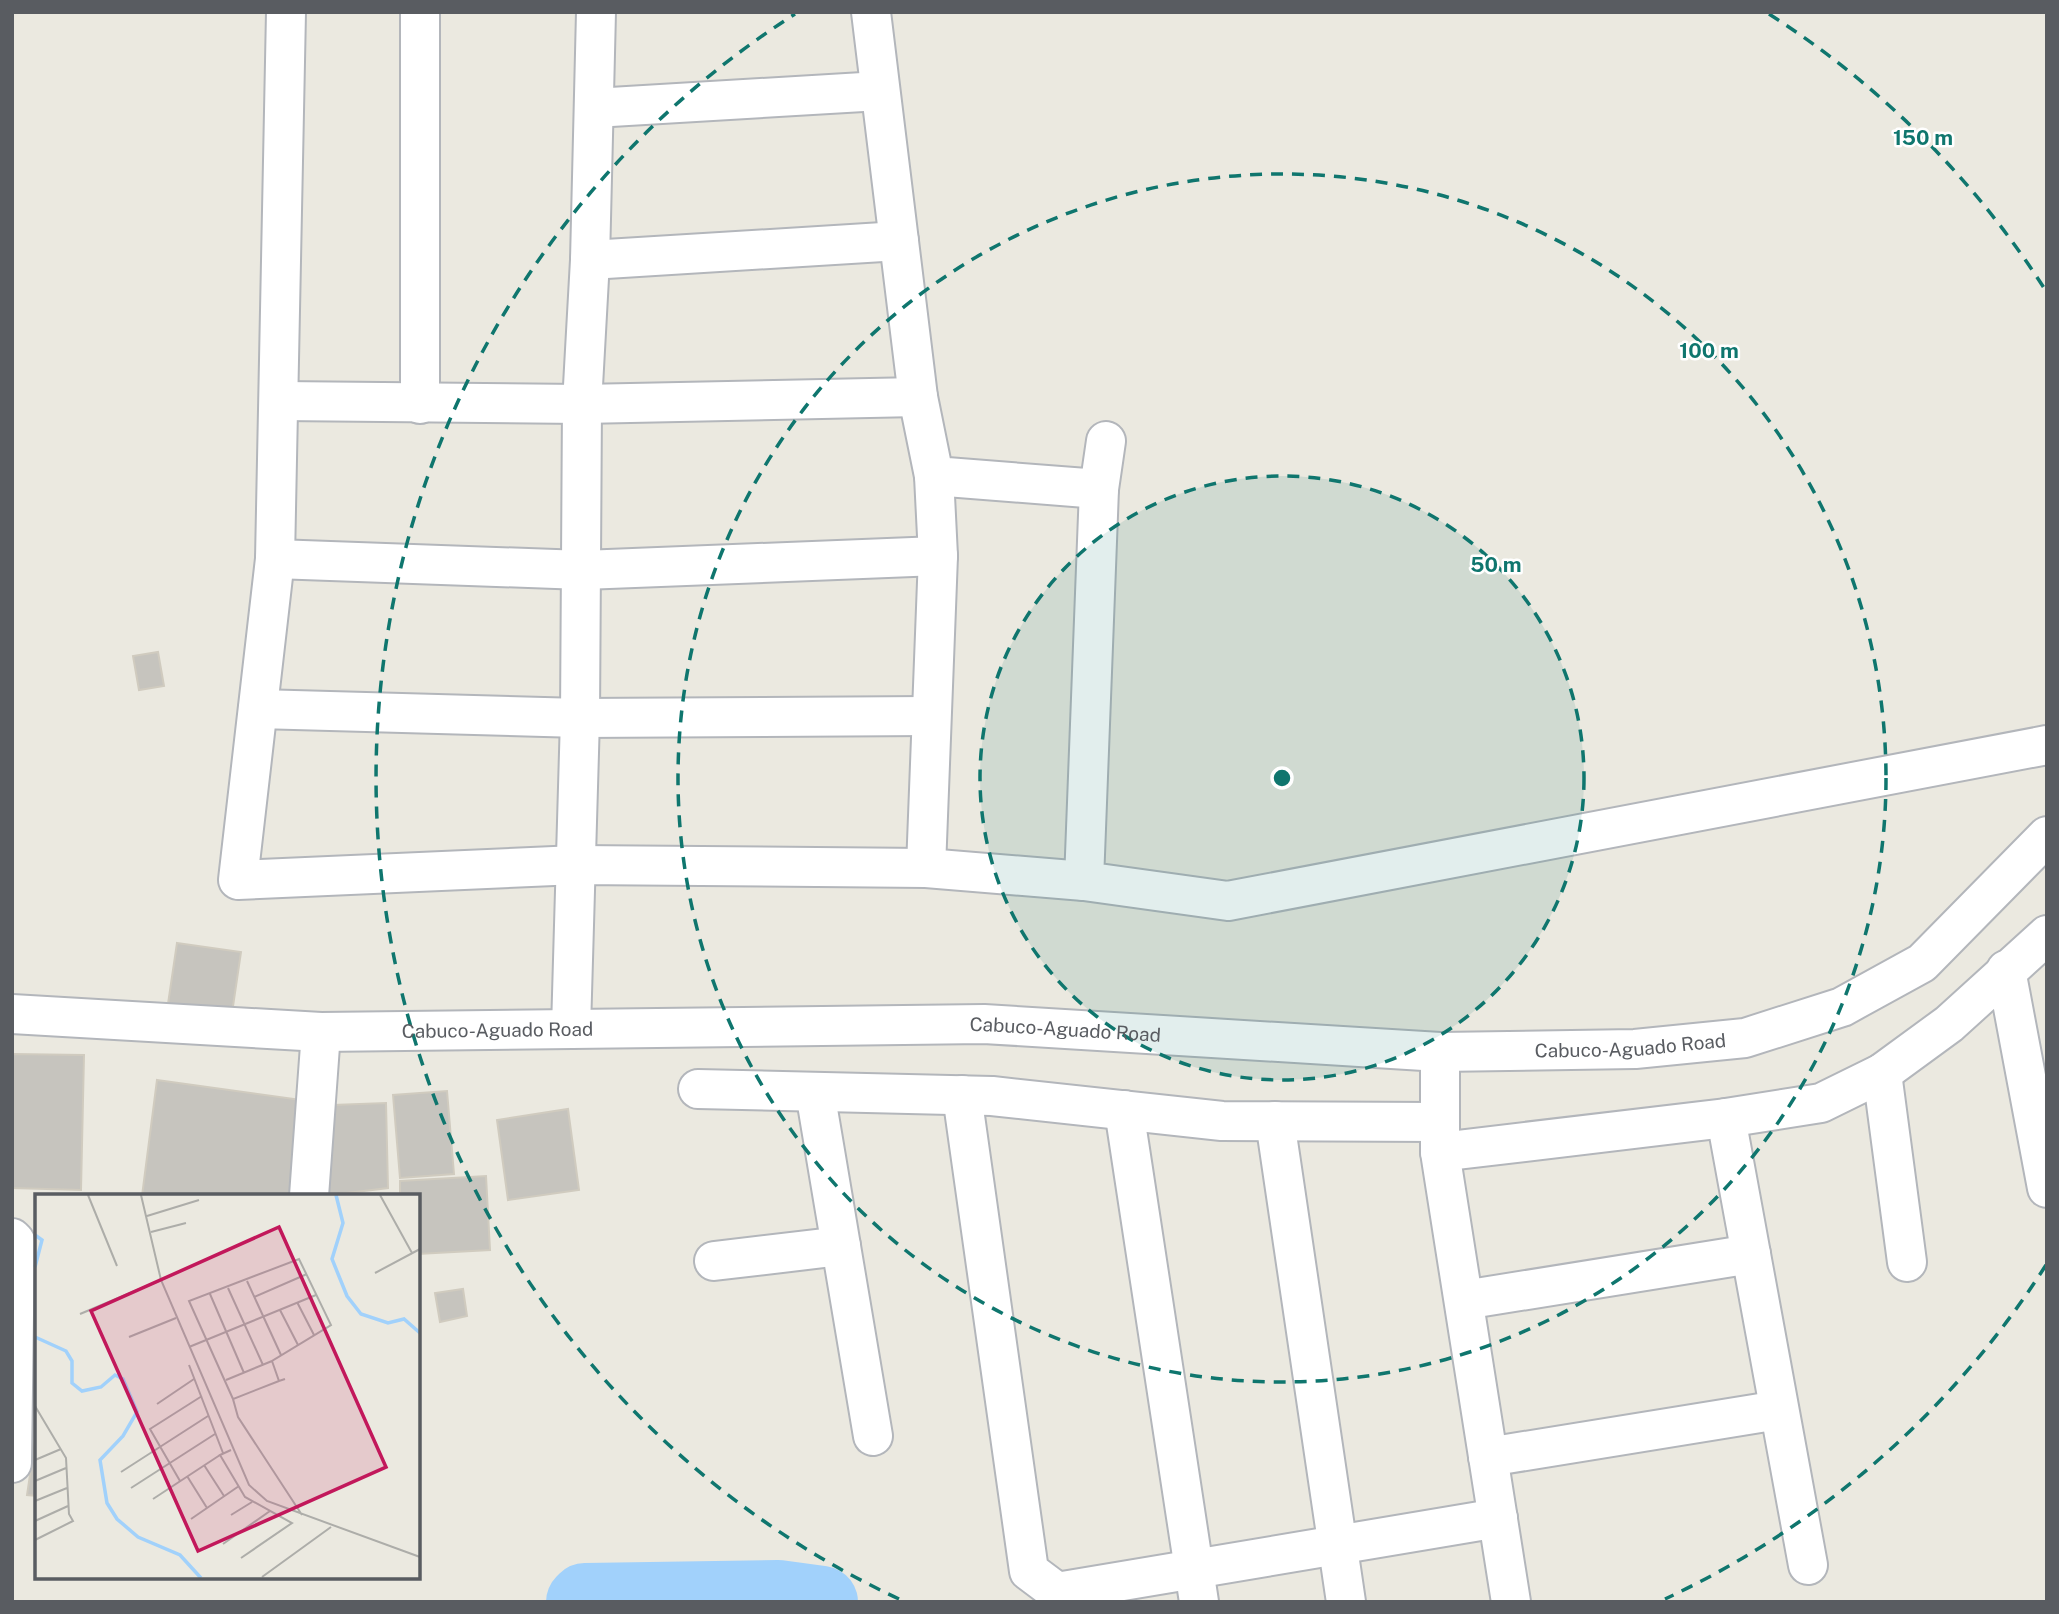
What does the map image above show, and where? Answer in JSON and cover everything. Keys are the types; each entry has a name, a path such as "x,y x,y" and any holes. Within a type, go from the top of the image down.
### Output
{"street":[{"path":"286,12 275,559 238,880 577,865 926,869 1084,881 1228,901 2047,745"},
{"path":"420,12 420,404"},
{"path":"570,1029 577,865 583,570 582,404 590,260 596,12"},
{"path":"871,12 918,397 934,475 938,556 926,869"},
{"path":"594,108 880,92"},
{"path":"590,260 899,241"},
{"path":"280,401 582,404 918,397"},
{"path":"1084,881 1099,489 1106,441"},
{"path":"934,475 1099,489"},
{"path":"275,559 583,570 938,556"},
{"path":"258,709 580,718 930,716"},
{"name":"Cabuco-Aguado Road","path":"12,1014 321,1032 984,1024 1440,1052 1635,1049 1745,1038 1842,1007 1922,963 2047,836"},
{"path":"698,1089 992,1096 1222,1121 1275,1121 1439,1137 1726,1118 1821,1103 1882,1073 1949,1024 2047,935"},
{"path":"2006,970 2047,1188"},
{"path":"309,1194 321,1032"},
{"path":"1440,1052 1439,1137 1511,1602"},
{"path":"1882,1073 1907,1262"},
{"path":"816,1092 873,1436"},
{"path":"962,1095 1029,1571 1057,1592 1197,1585 1336,1545 1498,1518"},
{"path":"1124,1110 1197,1585"},
{"path":"1726,1118 1808,1565"},
{"path":"1275,1121 1346,1602"},
{"path":"12,1238 15,1241 12,1463"},
{"path":"714,1261 841,1246"},
{"path":"1464,1300 1751,1254"},
{"path":"1488,1457 1779,1410"}],"building":[{"path":"158,652 164,686 139,690 133,656"},
{"path":"177,943 241,952 232,1013 168,1004"},
{"path":"12,1054 84,1055 81,1190 12,1188"},
{"path":"157,1080 309,1101 296,1194 142,1194"},
{"path":"447,1091 454,1174 400,1178 393,1095"},
{"path":"386,1103 388,1188 322,1194 333,1105"},
{"path":"568,1109 579,1190 508,1200 497,1120"},
{"path":"486,1176 490,1250 420,1254 420,1194 400,1194 400,1181"},
{"path":"463,1289 467,1316 440,1322 435,1293"},
{"path":"35,1441 35,1496 27,1495"}],"waterway":[{"path":"582,1602 585,1599 778,1596 822,1602"}]}
